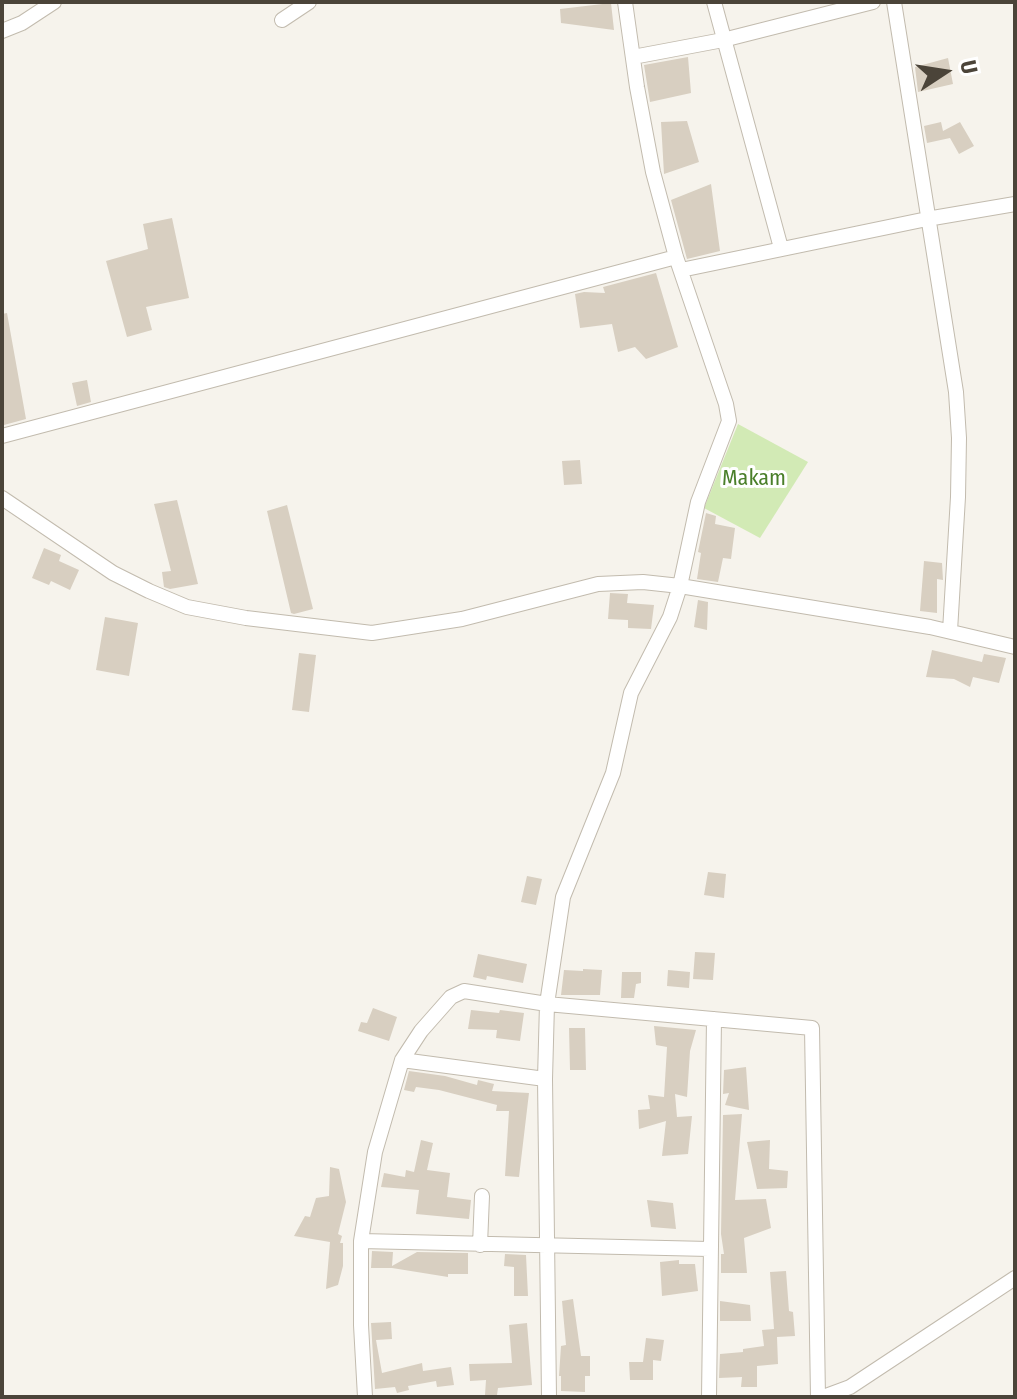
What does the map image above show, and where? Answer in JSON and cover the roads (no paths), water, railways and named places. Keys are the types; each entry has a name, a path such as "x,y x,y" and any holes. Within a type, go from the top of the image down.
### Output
{"street":[{"path":"24,2 31,17"},
{"path":"2,31 54,2"},
{"path":"282,20 309,2"},
{"path":"549,1397 547,1004 563,897 613,773 631,693 663,633 680,586 698,502 729,421 678,264 653,172 625,2"},
{"path":"714,2 781,248"},
{"path":"633,57 723,40 873,2"},
{"path":"894,2 956,392 959,438 950,631"},
{"path":"2,436 678,264 1015,204"},
{"path":"2,498 113,573 187,607 307,626 372,633 462,619 598,584 643,582 950,631 1015,647"},
{"path":"365,1397 361,1241 375,1152 402,1060 421,1031 457,993 464,991 547,1004 812,1028 820,1397 850,1387 1015,1278"},
{"path":"709,1397 714,1019"},
{"path":"402,1060 545,1079"},
{"path":"480,1245 482,1196"},
{"path":"361,1241 709,1249"}],"park label":[{"name":"Makam","path":"754,479"}]}
